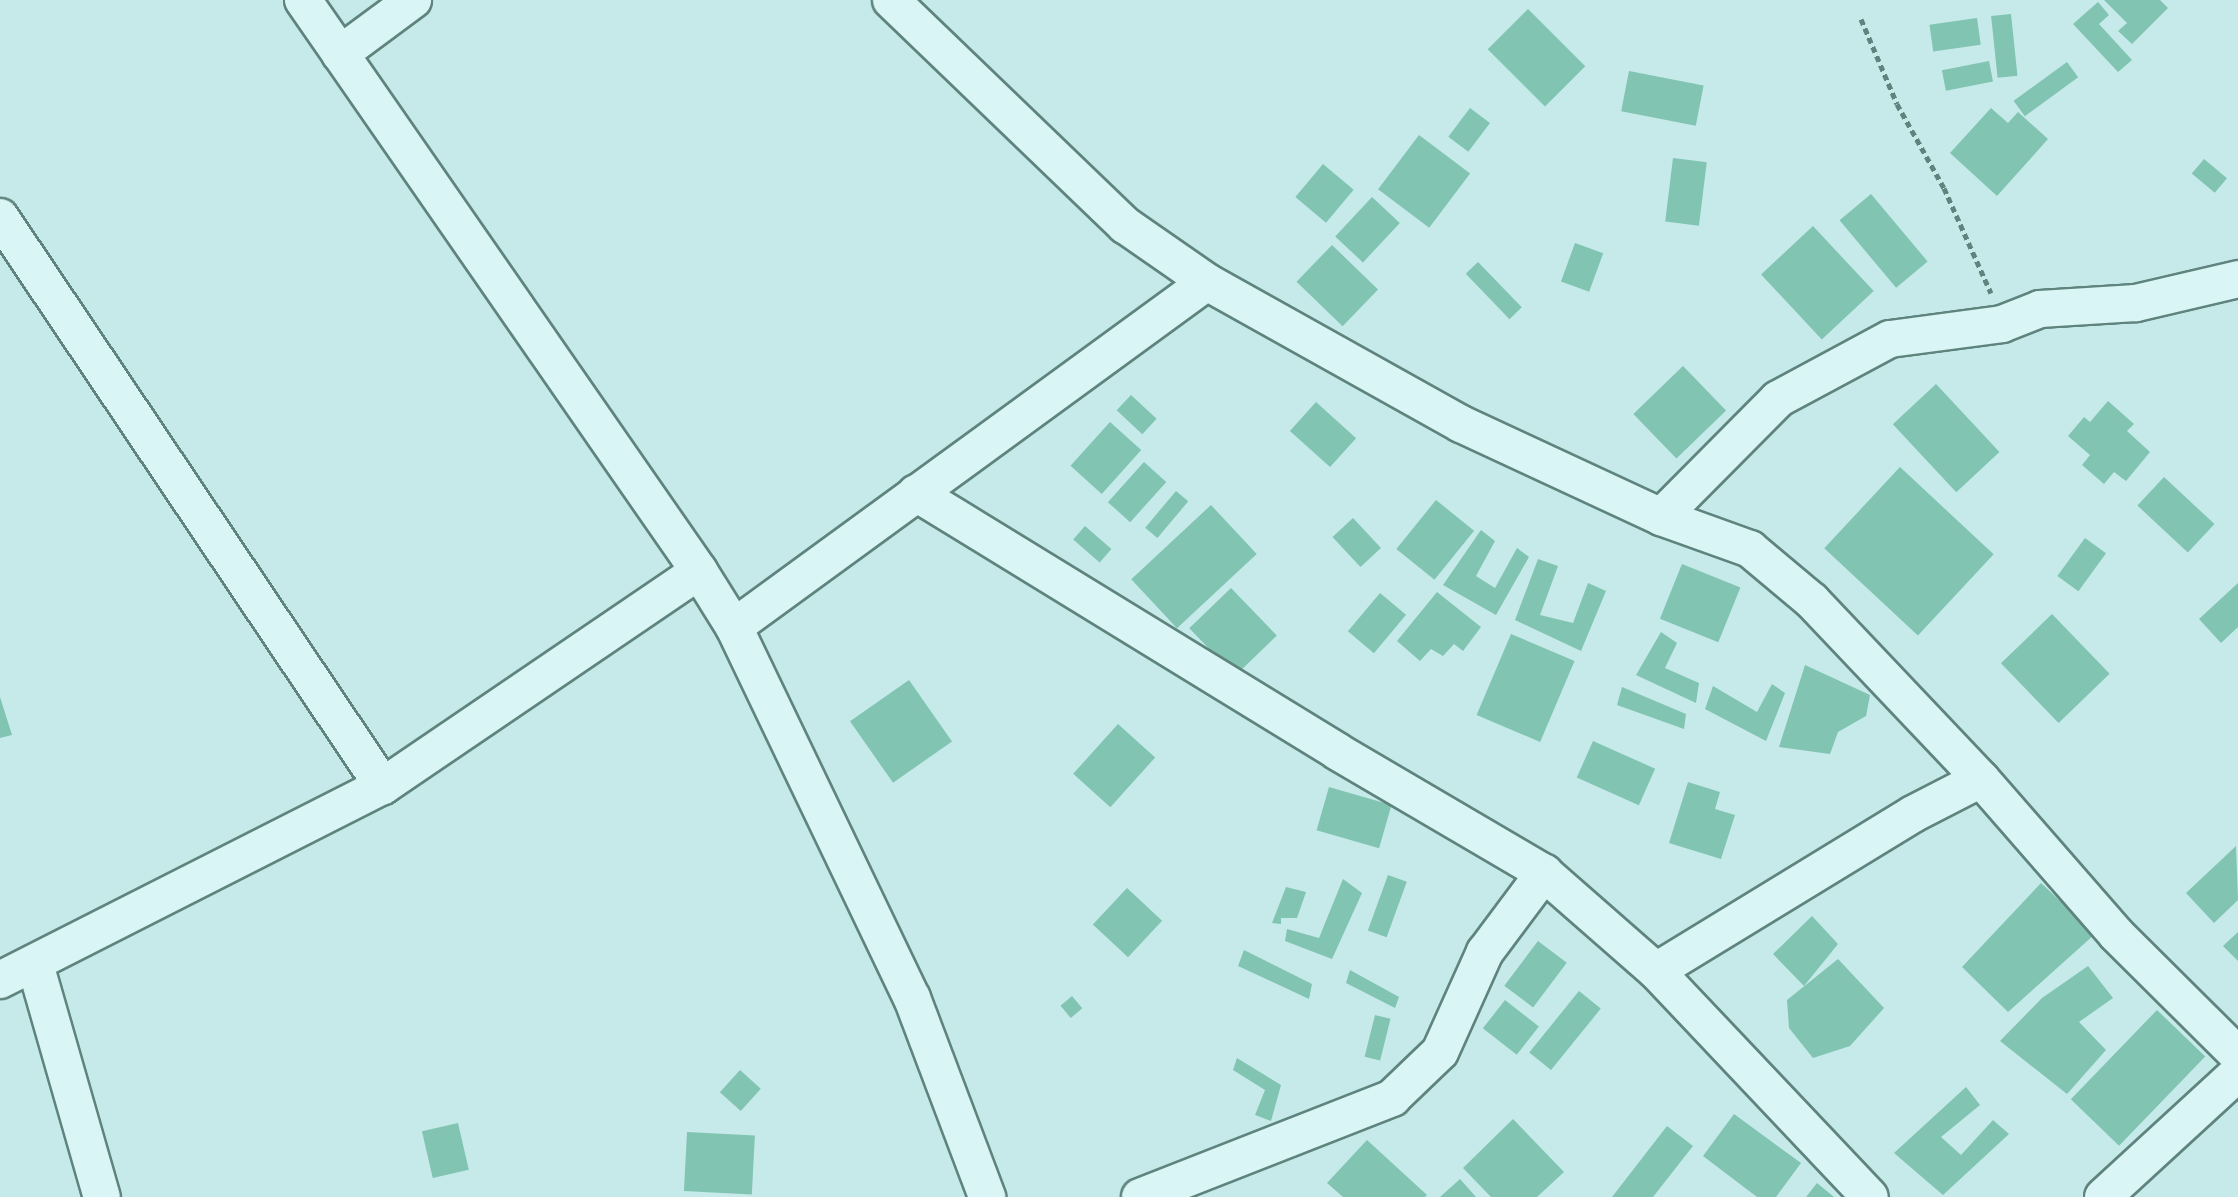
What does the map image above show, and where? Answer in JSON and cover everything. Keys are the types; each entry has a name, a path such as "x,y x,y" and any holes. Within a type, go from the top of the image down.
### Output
{"street":[{"path":"303,0 699,571 734,627 912,998 987,1197"},
{"path":"340,54 413,0"},
{"path":"891,0 1125,225 1207,282 1461,424 1661,517 1750,549 1812,601 1981,779 2116,934 2238,1055"},
{"path":"0,217 383,786"},
{"path":"1661,517 1778,399 1890,339 2002,324 2040,309 2136,303 2238,279"},
{"path":"734,627 1207,282"},
{"path":"916,493 1324,744 1544,873 1656,971 1870,1197"},
{"path":"0,980 383,786 699,571"},
{"path":"1656,971 1913,814 1981,779"},
{"path":"1140,1197 1392,1098 1440,1052 1485,952 1544,873"},
{"path":"35,964 102,1197"},
{"path":"2103,1197 2238,1073"}],"path":[{"path":"1861,19 1897,104 1982,265 2002,324"}],"building":[{"path":"2104,0 2160,0 2168,8 2132,44 2118,31 2127,23"},
{"path":"2098,2 2109,15 2099,24 2132,60 2118,72 2073,24"},
{"path":"1528,9 1585,66 1545,107 1488,49"},
{"path":"2011,14 2017,76 1998,78 1991,16"},
{"path":"1977,18 1981,45 1933,51 1929,25"},
{"path":"1989,61 1993,82 1946,91 1942,70"},
{"path":"2067,62 2078,77 2025,116 2014,101"},
{"path":"1629,71 1704,86 1696,126 1621,111"},
{"path":"1470,108 1490,123 1468,152 1448,137"},
{"path":"1991,108 2008,123 2018,112 2048,139 1997,196 1950,153"},
{"path":"1419,135 1470,174 1429,228 1378,189"},
{"path":"1673,158 1707,162 1699,226 1665,222"},
{"path":"2204,159 2227,178 2215,193 2192,174"},
{"path":"1323,164 1354,190 1326,223 1295,197"},
{"path":"1871,194 1928,261 1896,288 1840,220"},
{"path":"1372,197 1400,223 1363,262 1335,236"},
{"path":"1813,226 1874,291 1822,340 1761,274"},
{"path":"1575,243 1603,253 1589,292 1561,282"},
{"path":"1332,245 1378,289 1343,326 1297,282"},
{"path":"1478,262 1522,307 1510,319 1466,274"},
{"path":"1683,366 1726,411 1676,459 1633,414"},
{"path":"1936,384 1999,452 1956,492 1893,424"},
{"path":"1131,395 1157,419 1142,434 1117,410"},
{"path":"2108,401 2134,424 2127,431 2150,452 2126,481 2114,472 2104,484 2082,465 2090,455 2068,436 2084,417 2090,422"},
{"path":"1316,402 1356,438 1330,467 1290,431"},
{"path":"1110,422 1141,450 1102,494 1071,466"},
{"path":"1144,462 1166,482 1130,522 1108,502"},
{"path":"1900,467 1994,554 1918,635 1824,548"},
{"path":"2164,477 2214,524 2188,553 2137,506"},
{"path":"1176,491 1188,501 1157,538 1145,528"},
{"path":"1436,500 1474,531 1434,580 1396,549"},
{"path":"1211,505 1257,554 1177,628 1131,579"},
{"path":"1353,518 1381,548 1360,567 1333,537"},
{"path":"1085,526 1111,549 1100,563 1073,540"},
{"path":"1481,530 1495,541 1476,576 1495,588 1517,548 1529,557 1496,615 1443,585"},
{"path":"2085,538 2106,553 2078,591 2057,576"},
{"path":"1538,559 1558,566 1540,615 1573,623 1588,583 1606,591 1581,651 1515,620"},
{"path":"1682,564 1740,588 1718,642 1660,619"},
{"path":"2238,583 2238,627 2221,643 2199,619"},
{"path":"1231,588 1277,635 1235,676 1189,628"},
{"path":"1437,592 1481,627 1463,651 1454,644 1443,656 1431,649 1420,661 1397,641"},
{"path":"1380,593 1406,615 1374,653 1348,631"},
{"path":"2052,614 2110,674 2059,723 2001,663"},
{"path":"1661,632 1677,643 1665,668 1699,683 1696,703 1636,675"},
{"path":"1511,634 1575,661 1540,742 1477,715"},
{"path":"1805,665 1870,695 1866,716 1838,732 1830,754 1779,747"},
{"path":"909,680 952,741 893,783 850,721"},
{"path":"1772,684 1785,693 1766,741 1705,709 1713,686 1757,712"},
{"path":"1622,687 1686,714 1684,729 1617,705"},
{"path":"0,697 12,735 0,738"},
{"path":"1118,724 1155,757 1110,807 1073,774"},
{"path":"1593,741 1655,769 1639,805 1577,778"},
{"path":"1688,782 1720,792 1715,809 1735,815 1721,859 1669,843"},
{"path":"1329,787 1391,805 1379,848 1317,830"},
{"path":"2236,846 2238,900 2214,923 2186,893"},
{"path":"1388,875 1407,882 1387,937 1368,930"},
{"path":"1343,879 1362,893 1332,959 1285,941 1287,929 1319,938"},
{"path":"2041,883 2095,934 2008,1012 1962,967"},
{"path":"1286,887 1306,892 1297,918 1281,918 1281,924 1272,923"},
{"path":"1127,888 1162,921 1128,957 1093,925"},
{"path":"1812,916 1838,944 1804,986 1773,954"},
{"path":"2238,932 2238,961 2223,946"},
{"path":"1538,941 1567,963 1533,1007 1504,986"},
{"path":"1244,950 1312,984 1309,999 1238,966"},
{"path":"1838,959 1884,1008 1850,1046 1813,1058 1789,1028 1787,1000"},
{"path":"2088,966 2113,998 2079,1022 2106,1050 2067,1094 2000,1041 2042,998"},
{"path":"1350,970 1399,997 1395,1008 1346,983"},
{"path":"1579,991 1601,1009 1551,1070 1529,1052"},
{"path":"1072,996 1082,1008 1071,1018 1061,1006"},
{"path":"1505,1000 1539,1026 1517,1055 1483,1028"},
{"path":"2157,1010 2205,1057 2119,1146 2071,1099"},
{"path":"1375,1015 1391,1019 1380,1061 1365,1057"},
{"path":"1237,1058 1281,1085 1271,1121 1255,1115 1265,1090 1233,1070"},
{"path":"740,1070 761,1089 741,1111 720,1092"},
{"path":"1966,1087 1980,1105 1941,1137 1961,1155 1993,1120 2009,1134 1943,1195 1894,1153"},
{"path":"1734,1114 1801,1163 1776,1197 1757,1197 1703,1156"},
{"path":"1513,1119 1564,1172 1537,1197 1491,1197 1463,1168"},
{"path":"458,1123 469,1170 433,1178 422,1131"},
{"path":"1667,1126 1693,1146 1653,1197 1612,1197"},
{"path":"687,1132 755,1136 752,1194 684,1191"},
{"path":"1367,1140 1427,1195 1343,1197 1327,1183"},
{"path":"1460,1179 1476,1197 1440,1197"},
{"path":"1817,1183 1834,1197 1806,1197"}]}
